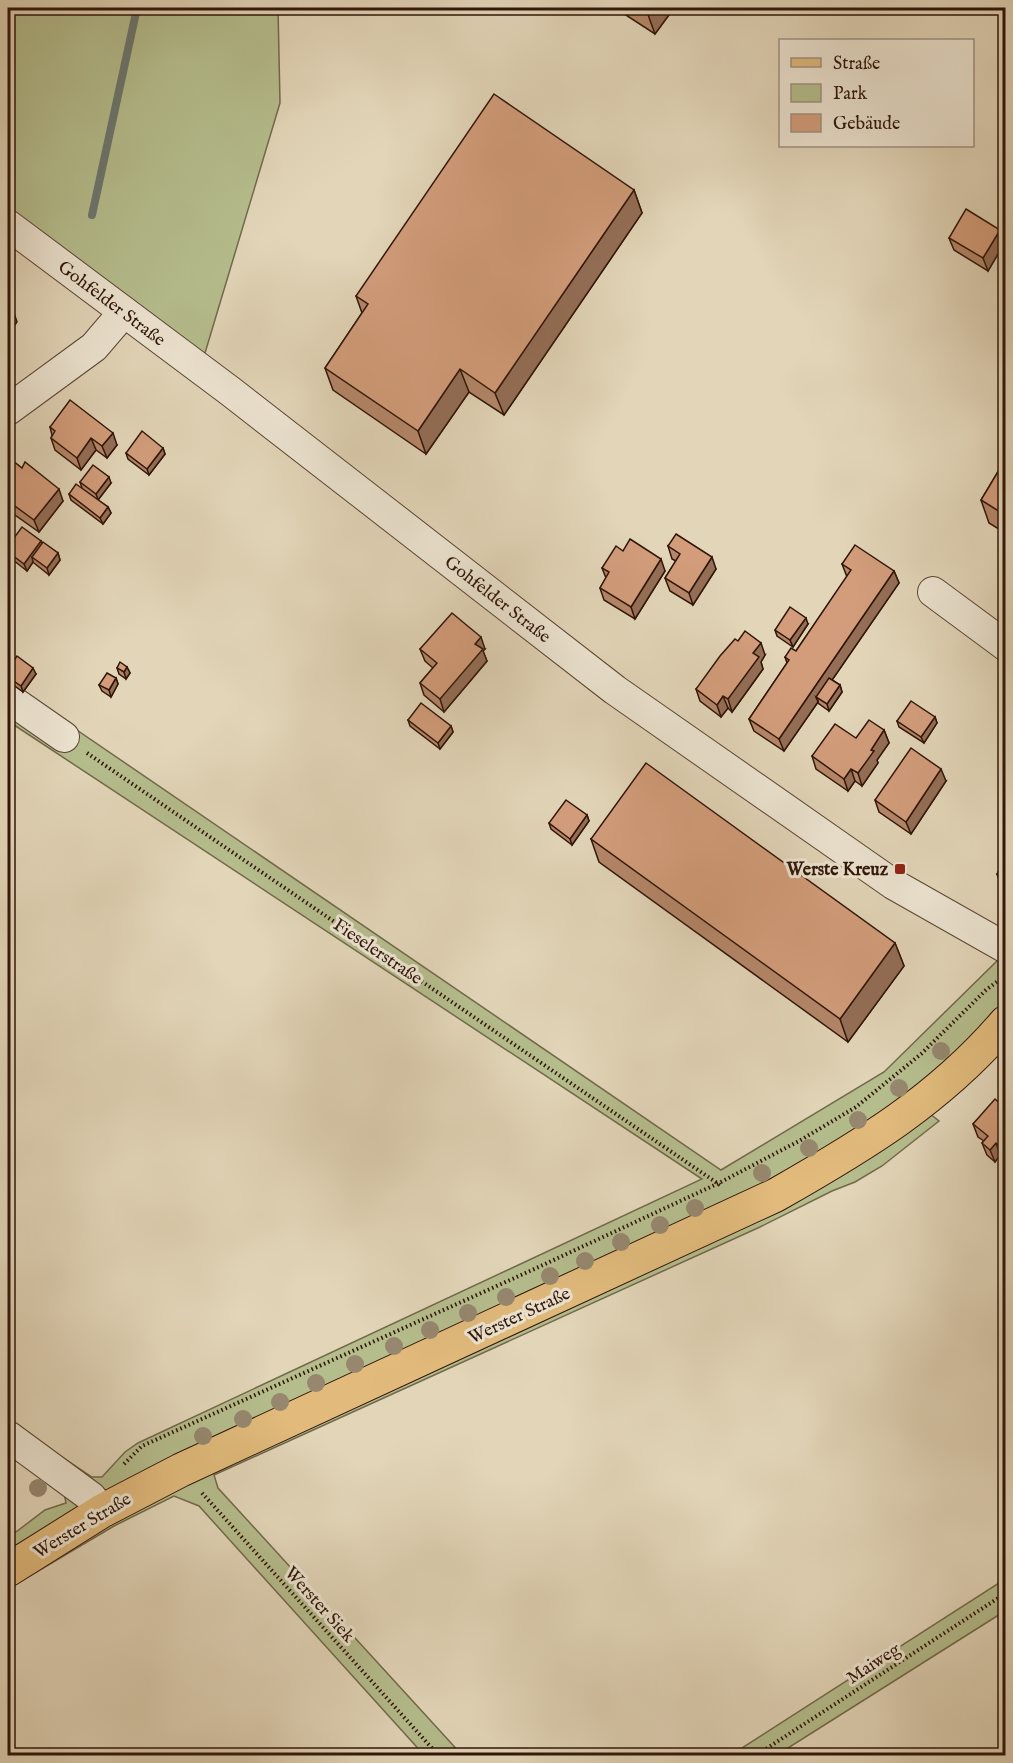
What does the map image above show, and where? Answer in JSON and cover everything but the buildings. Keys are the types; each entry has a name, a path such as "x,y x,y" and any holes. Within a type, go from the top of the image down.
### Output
{"main road":[{"name":"Werster Straße","path":"8,1570 96,1504 181,1470 776,1195 847,1155 909,1113 938,1090 989,1041 1005,1022"}],"street":[{"name":"Gohfelder Straße","path":"8,225 230,391 615,690 893,884 1005,948"},
{"path":"8,410 94,347 124,312"},
{"path":"933,592 1005,646"},
{"path":"8,698 64,737"},
{"path":"8,1436 96,1504"}],"path":[{"name":"Fieselerstraße","path":"64,737 719,1183 738,1214"},
{"path":"96,1504 105,1488 128,1459 142,1446 519,1276 719,1183 800,1141 856,1107 921,1054 986,990 1005,975"},
{"name":"Werster Siek","path":"181,1470 438,1755"},
{"name":"Maiweg","path":"755,1755 1005,1593"}],"green space":[{"path":"8,8 278,8 280,103 202,363 8,211"},
{"path":"8,683 721,1170 884,1072 999,959 1005,963 1005,1032 929,1113 939,1121 882,1166 855,1182 760,1227 214,1475 218,1488 462,1755 424,1755 199,1506 174,1496 114,1526 8,1589 8,1538 45,1510 66,1503 64,1493 8,1450 8,1421 92,1477 102,1477 125,1452 138,1443 702,1179 8,721"},
{"path":"1005,1579 1005,1611 777,1755 731,1755"}],"waterway":[{"path":"92,215 137,8"}],"place":[{"name":"Werste Kreuz","path":"900,869"}]}
